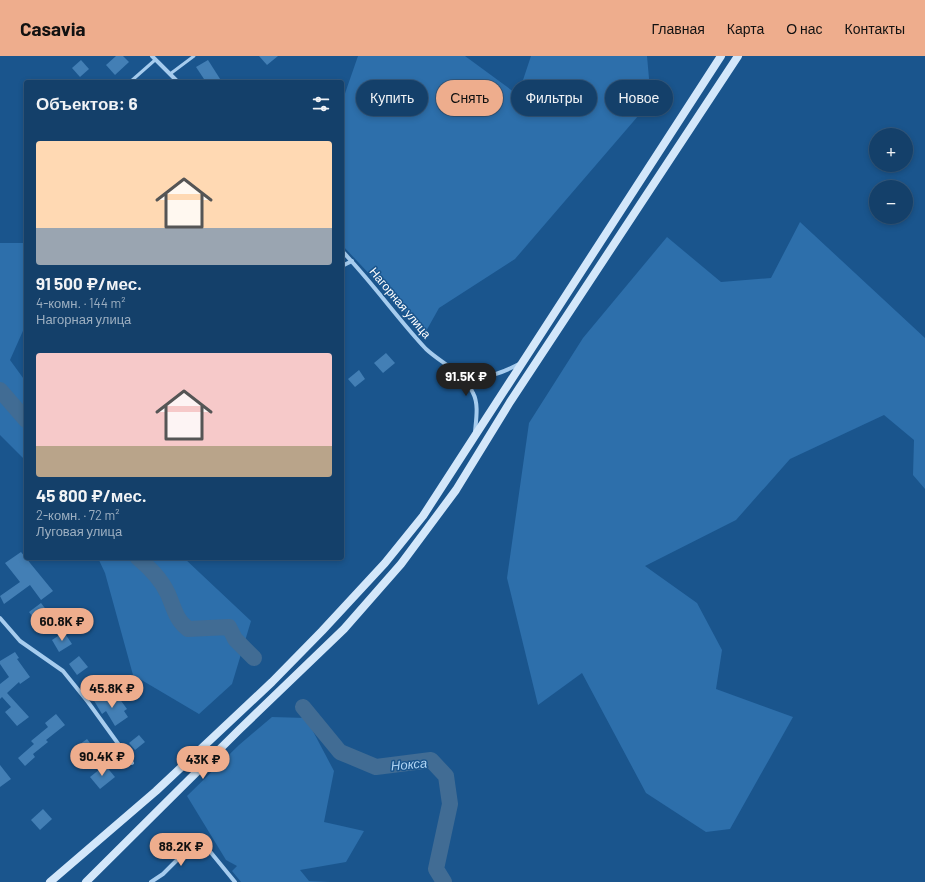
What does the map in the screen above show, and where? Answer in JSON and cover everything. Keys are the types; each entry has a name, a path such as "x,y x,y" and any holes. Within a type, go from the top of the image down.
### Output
{"main road":[{"path":"86,882 239,730 344,629 401,564 456,490 515,395 738,56"},
{"path":"50,882 156,791 272,682 385,563 423,516 718,58"}],"street":[{"path":"152,56 176,80"},
{"name":"Нагорная улица","path":"344,253 423,345 446,364"},
{"path":"344,265 352,261"},
{"path":"446,364 476,376 487,377 499,374 524,361"},
{"path":"446,364 468,385 473,393 476,413 474,435"},
{"path":"0,618 20,641 63,671 88,702 132,763"},
{"path":"151,882 163,874 199,838 235,882"}],"lane":[{"path":"170,74 194,56"},
{"path":"132,80 156,60"}],"shaded area":[{"path":"358,56 465,56 498,80 436,80 436,116 503,116 503,84 511,90 511,116 597,116 597,80 523,80 531,56 647,56 649,80 605,80 605,116 638,116 515,259 439,308 425,333 344,247 344,96"},
{"path":"800,222 925,338 925,489 913,475 914,440 884,415 790,459 736,520 645,566 697,603 722,650 716,689 793,717 730,829 706,832 646,793 582,673 538,705 507,578 529,423 583,338 667,237 721,282 771,278"},
{"path":"0,243 24,243 24,328 10,360 24,379 24,459 0,435"},
{"path":"99,560 186,560 251,621 232,684 199,714 133,675 105,573"},
{"path":"272,717 306,718 334,771 324,822 364,831 346,862 300,870 309,881 330,882 241,882 232,871 237,866 226,860 187,796 239,745"}],"building":[{"path":"116,56 123,56 129,62 115,75 106,65"},
{"path":"259,56 278,56 267,65"},
{"path":"81,60 89,69 80,77 72,68"},
{"path":"208,60 221,80 205,80 196,67"},
{"path":"386,353 395,363 383,373 374,363"},
{"path":"359,370 365,379 355,387 348,379"},
{"path":"21,552 24,556 24,560 28,560 53,591 41,600 30,585 4,604 0,596 20,582 5,563"},
{"path":"41,603 51,616 47,619 50,622 44,626 42,623 39,625 29,612"},
{"path":"64,632 72,644 59,652 52,640"},
{"path":"15,652 19,658 17,659 30,677 20,684 19,682 7,693 29,717 17,726 5,712 11,707 2,697 0,699 0,684 9,677 0,664 0,661"},
{"path":"79,656 88,667 77,675 69,664"},
{"path":"103,692 111,705 119,698 127,709 124,711 128,717 115,726 106,711 102,714 93,699"},
{"path":"56,714 65,725 46,740 48,742 33,754 35,757 25,766 18,758 34,744 31,741 48,727 45,723"},
{"path":"139,735 145,742 135,750 129,743"},
{"path":"87,739 97,752 82,764 72,750"},
{"path":"0,765 11,779 0,787"},
{"path":"105,765 115,777 100,789 90,777"},
{"path":"43,809 52,819 40,830 31,820"}],"waterway":[{"name":"Нокса","path":"0,390 24,418"},
{"name":"Нокса","path":"140,560 159,579 168,594 178,618 188,629 229,627 235,639 254,658"},
{"name":"Нокса","path":"303,707 340,752 376,767 431,760 446,776 450,804 436,869 444,882"}]}
